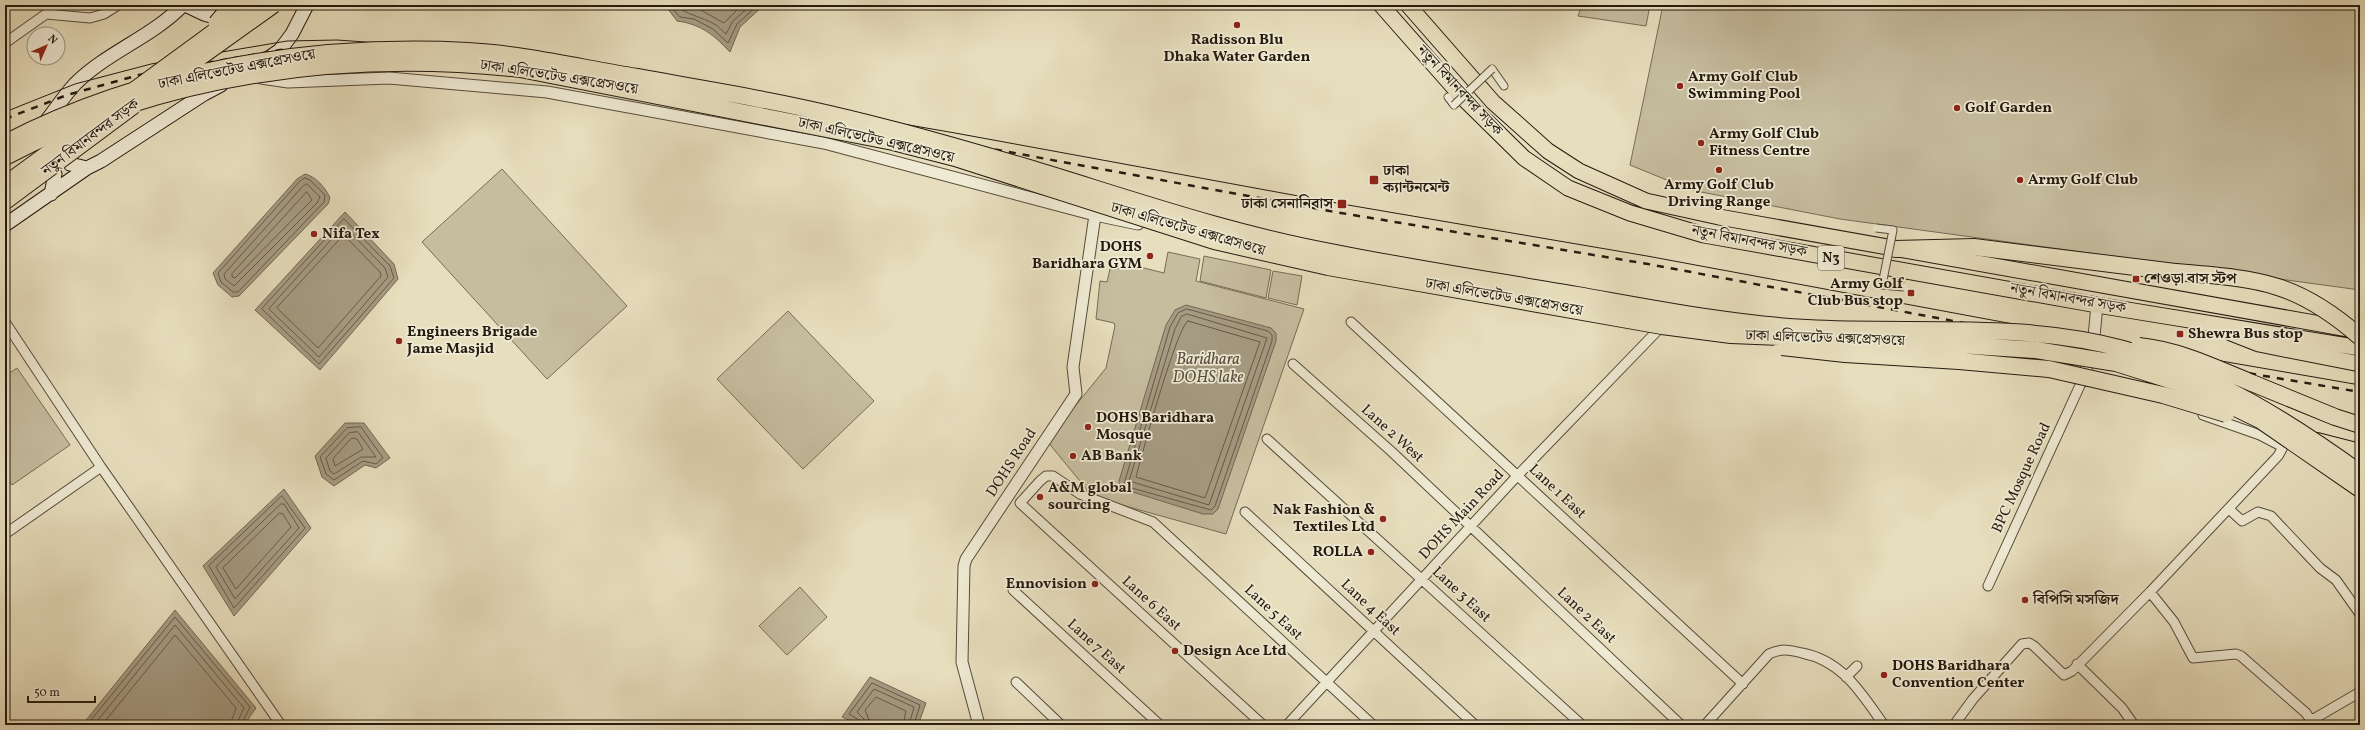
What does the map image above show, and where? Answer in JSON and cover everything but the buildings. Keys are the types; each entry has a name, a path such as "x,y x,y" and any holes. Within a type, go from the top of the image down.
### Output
{"highway":[{"path":"202,40 231,5"},
{"name":"নতুন বিমানবন্দর সড়ক","path":"5,184 250,5"},
{"name":"নতুন বিমানবন্দর সড়ক","path":"5,202 158,88 274,5"},
{"name":"নতুন বিমানবন্দর সড়ক","path":"1381,5 1463,98 1509,145 1552,178 1599,202 1667,226 1704,236 2097,305 2360,348"},
{"name":"নতুন বিমানবন্দর সড়ক","path":"1408,5 1493,102 1519,127 1548,151 1591,177 1646,201 1680,210 1807,231 1895,249 2360,331"},
{"name":"ঢাকা এলিভেটেড এক্সপ্রেসওয়ে","path":"5,143 50,121 121,94 191,75 332,52 404,49 495,53 781,103 940,142 1243,233 1330,252 1664,311 1796,327 2028,334 2117,347 2189,372 2250,400 2278,416 2360,473"},
{"name":"ঢাকা এলিভেটেড এক্সপ্রেসওয়ে","path":"5,157 90,118 158,96 216,82 325,66 360,63 468,63 520,69 893,142 955,158 1214,241 1328,267 1662,326 1731,336 1928,343 2036,350 2116,363 2192,387 2260,420 2360,489"},
{"path":"1895,249 1974,247 2175,272 2251,279 2271,284 2310,299 2337,317 2360,337"},
{"path":"2196,320 2259,344 2360,364"},
{"path":"1731,336 1748,342 1837,353 1973,362 2049,369 2163,395 2330,446 2360,452"},
{"path":"2117,347 2155,348 2198,361 2306,406 2360,425"}],"main road":[{"path":"5,153 23,144 50,117 76,84 102,64 161,24 184,5 204,14 225,20 237,23 254,23 283,5"},
{"path":"210,5 225,20"},
{"path":"5,225 87,168 114,153 204,94 241,76 280,50 298,24 306,5"},
{"path":"50,117 47,126 48,135 60,155 70,164 87,168"},
{"path":"23,144 46,161 55,174 51,194"}],"street":[{"path":"5,42 46,14 55,5"},
{"path":"46,14 90,18 104,14 118,5"},
{"path":"1448,97 1454,105 1492,69 1504,86"},
{"path":"241,76 288,82 388,78 547,92 824,143 1094,215 1660,328 1860,348 2082,381 2152,397 2260,435 2283,447 2278,456 2229,509 2150,592 2077,664 2072,671 2064,675 2034,646 2029,643 2022,644 1954,725"},
{"name":"DOHS Road","path":"979,725 962,662 964,566 966,559 1076,394 1073,367 1094,215"},
{"path":"1876,228 1893,230 1882,285 1904,288"},
{"path":"2082,381 2093,348 2097,305"},
{"path":"5,322 8,333 281,725"},
{"name":"Lane 1 East","path":"1351,322 1743,684"},
{"name":"DOHS Main Road","path":"1287,725 1422,578 1471,528 1518,475 1660,328"},
{"name":"Lane 2 West","path":"1293,364 1392,452 1471,528"},
{"name":"BPC Mosque Road","path":"1988,586 2082,381"},
{"name":"Lane 3 East","path":"1267,439 1422,578 1582,725"},
{"path":"5,534 101,467"},
{"name":"Lane 5 East","path":"1020,503 1040,481 1046,476 1052,476 1080,494 1153,522 1373,725"},
{"name":"Lane 6 East","path":"1020,503 1263,725"},
{"path":"2229,509 2242,522 2258,512 2271,516 2320,568 2336,580 2360,614"},
{"name":"Lane 4 East","path":"1245,512 1475,725"},
{"name":"Lane 2 East","path":"1471,528 1681,725"},
{"name":"Lane 7 East","path":"1012,590 1160,725"},
{"path":"2150,592 2174,622 2193,658 2236,654 2241,656 2313,723 2360,692"},
{"path":"1704,725 1770,654 1778,650 1787,650 1823,658 1846,677 1860,692 1884,725"},
{"path":"2077,664 2122,708 2134,725"},
{"path":"1846,677 1857,666"},
{"path":"1016,682 1061,725"}],"shaded area":[{"path":"1582,5 1650,5 1646,26 1578,16"},
{"path":"1663,5 2360,5 2360,290 1840,219 1691,190 1630,165"},
{"path":"502,169 627,306 547,379 422,242"},
{"path":"1168,252 1200,259 1196,281 1304,309 1226,534 1093,497 1047,441 1106,368 1115,326 1114,323 1096,319 1100,281 1107,282 1110,269 1127,268 1128,264 1164,273"},
{"path":"1204,256 1271,270 1266,298 1200,281"},
{"path":"1273,271 1302,276 1297,305 1268,298"},
{"path":"788,311 874,401 803,469 717,379"},
{"path":"17,368 70,445 12,485 5,474 5,376"},
{"path":"800,587 827,617 787,655 759,626"}],"water":[{"path":"659,5 764,5 740,27 730,52 706,31 686,22 677,21 668,9"},
{"path":"305,174 313,177 323,187 330,198 328,204 239,296 232,297 218,285 213,273 297,179"},
{"path":"345,212 394,264 398,279 320,370 255,310"},
{"name":"Baridhara DOHS lake","path":"1186,305 1271,328 1276,333 1276,341 1218,509 1213,514 1203,514 1120,488 1119,481 1166,325 1175,310"},
{"path":"345,423 364,423 390,458 376,468 365,465 334,486 322,477 315,456"},
{"path":"284,489 311,528 234,616 203,566"},
{"path":"175,610 256,708 244,725 82,725"},
{"path":"870,677 926,703 918,725 860,725 842,717"}],"tram line":[{"path":"5,112 75,84 151,64 287,41 337,40 422,46 725,93 955,133 1342,204 1647,256 2094,339 2360,385"}],"railway":[{"path":"5,119 67,95 139,75 280,50 337,47 418,51 954,142 1341,213 1648,264 2093,347 2360,392"}],"place":[{"name":"Radisson Blu Dhaka Water Garden","path":"1237,25"},
{"name":"Army Golf Club Swimming Pool","path":"1680,86"},
{"name":"Golf Garden","path":"1957,108"},
{"name":"Army Golf Club Fitness Centre","path":"1701,143"},
{"name":"Army Golf Club Driving Range","path":"1719,170"},
{"name":"ঢাকা ক্যান্টনমেন্ট","path":"1374,180"},
{"name":"Army Golf Club","path":"2020,180"},
{"name":"ঢাকা সেনানিবাস","path":"1342,204"},
{"name":"Nifa Tex","path":"314,234"},
{"name":"DOHS Baridhara GYM","path":"1150,256"},
{"name":"শেওড়া বাস স্টপ","path":"2136,279"},
{"name":"Army Golf Club Bus stop","path":"1911,293"},
{"name":"Shewra Bus stop","path":"2180,334"},
{"name":"Engineers Brigade Jame Masjid","path":"399,341"},
{"name":"DOHS Baridhara Mosque","path":"1088,427"},
{"name":"AB Bank","path":"1073,456"},
{"name":"A&M global sourcing","path":"1040,497"},
{"name":"Nak Fashion & Textiles Ltd","path":"1383,519"},
{"name":"ROLLA","path":"1371,552"},
{"name":"Ennovision","path":"1095,584"},
{"name":"বিপিসি মসজিদ","path":"2025,600"},
{"name":"Design Ace Ltd","path":"1175,651"},
{"name":"DOHS Baridhara Convention Center","path":"1884,675"}]}
